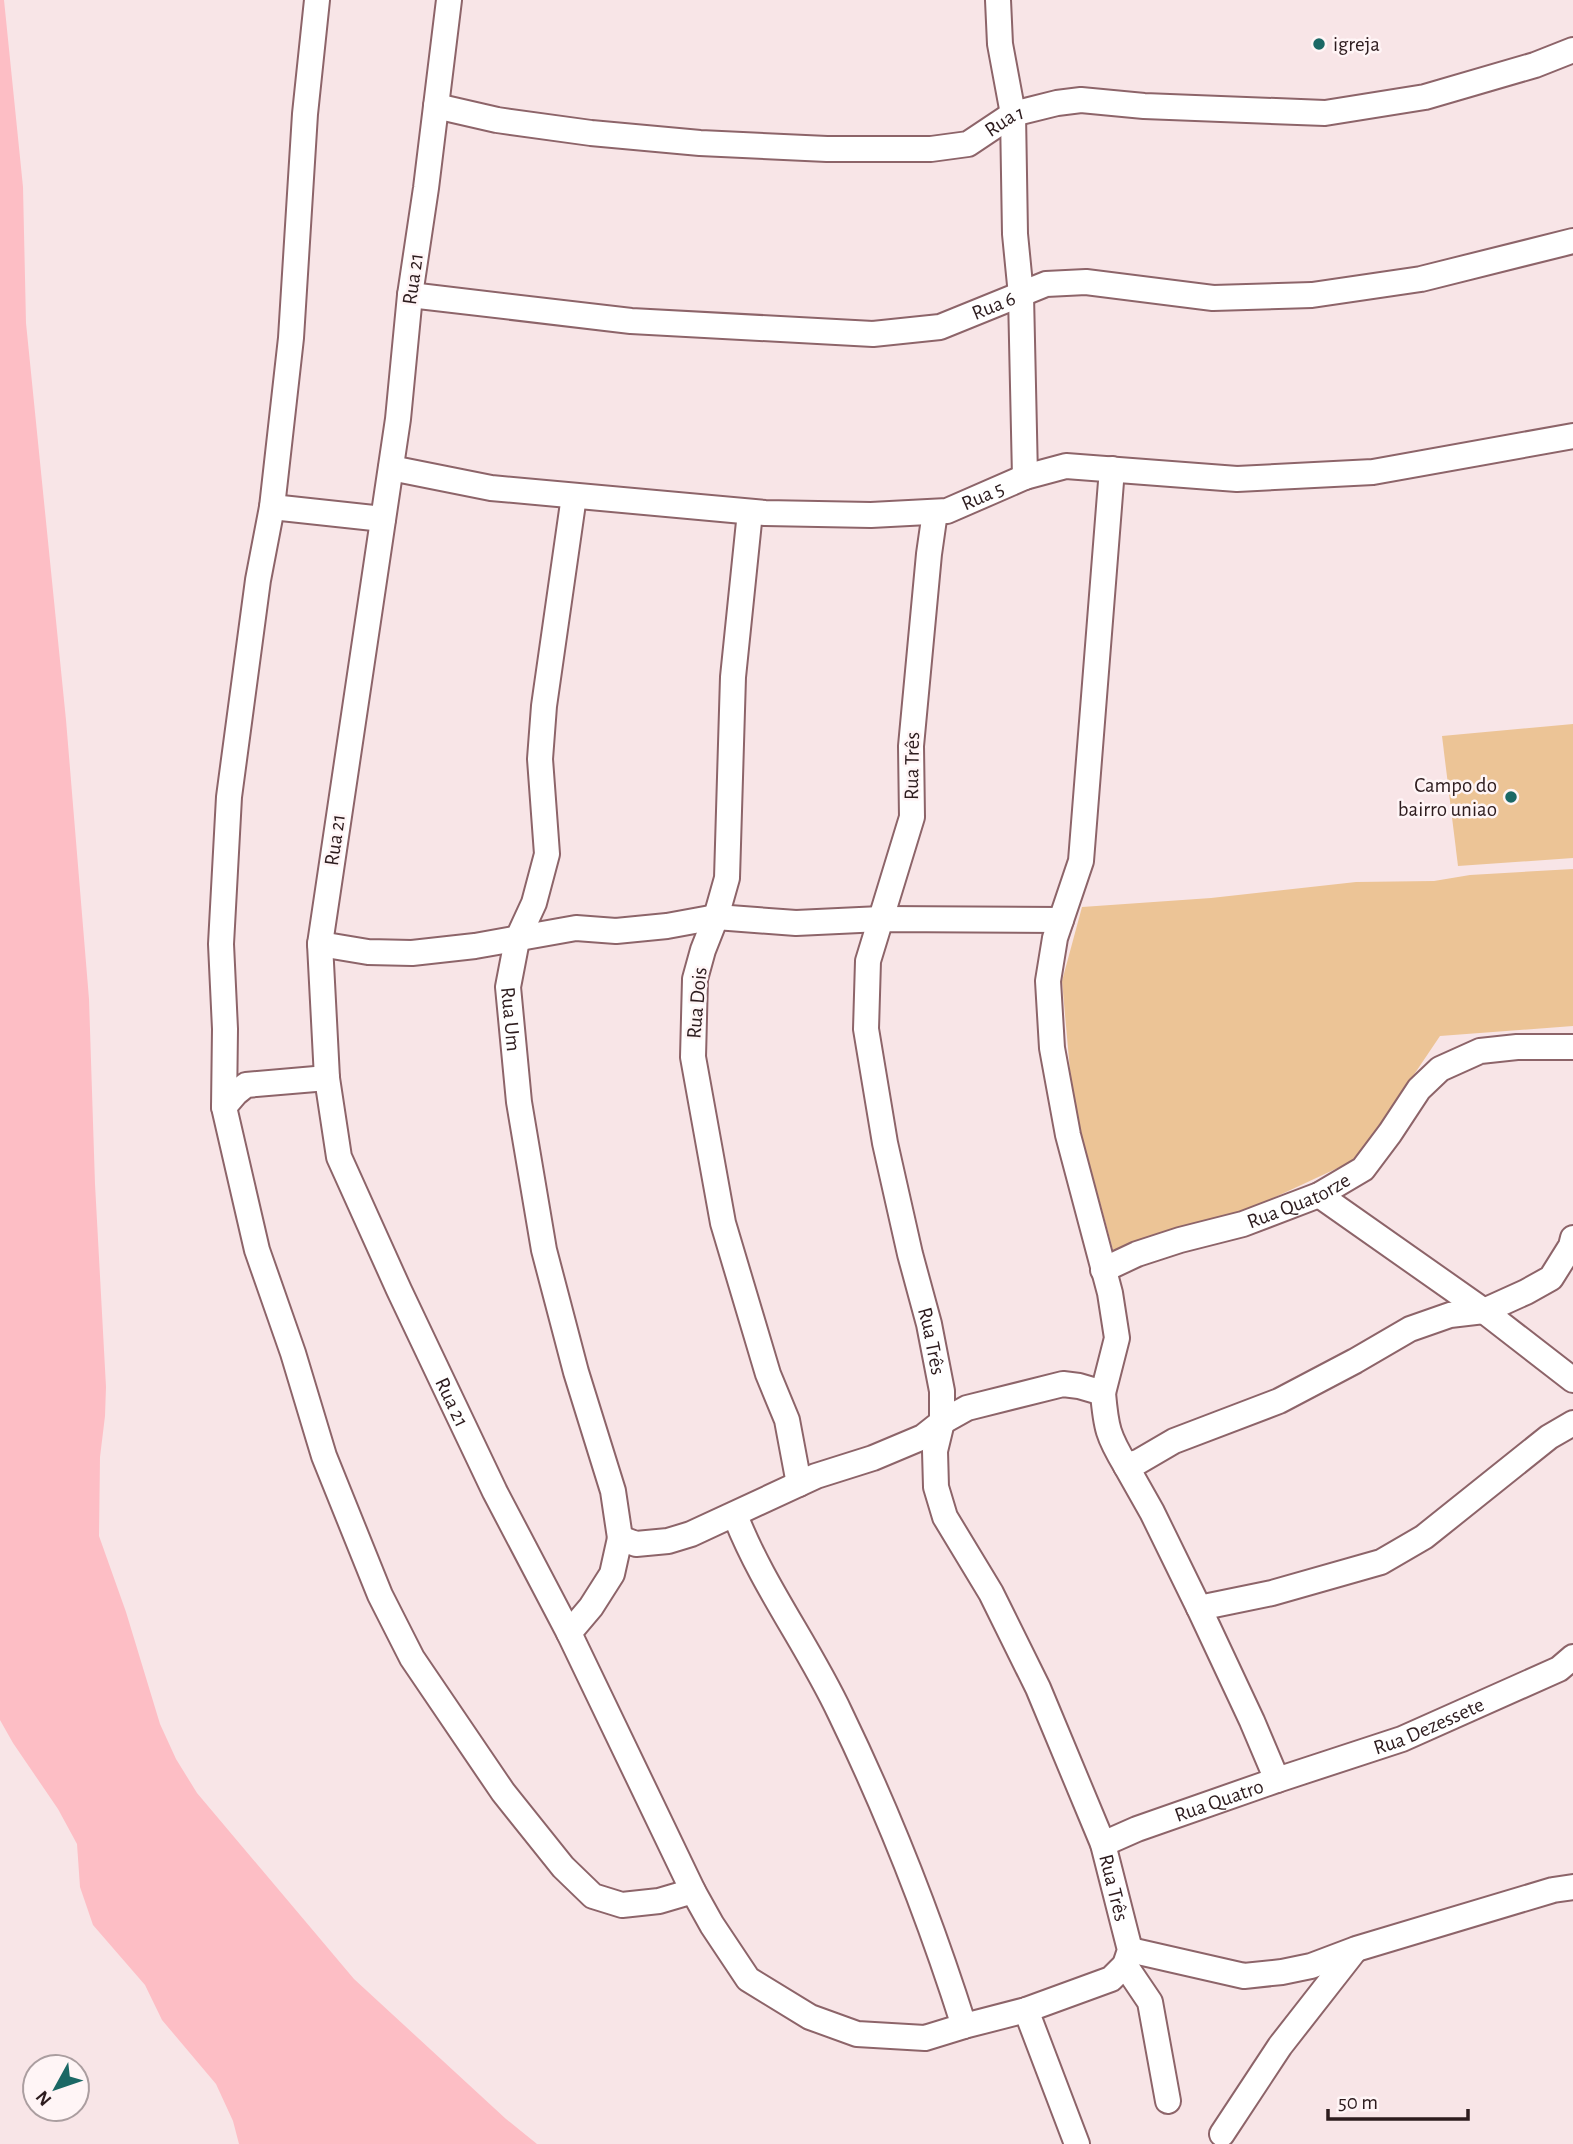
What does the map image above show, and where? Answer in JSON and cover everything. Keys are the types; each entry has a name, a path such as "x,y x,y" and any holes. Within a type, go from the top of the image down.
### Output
{"street":[{"path":"317,0 305,114 291,338 272,507 258,580 229,797 221,944 225,1030 224,1107 257,1251 293,1353 324,1456 380,1595 412,1658 503,1791 563,1867 593,1896 622,1905 659,1901 693,1891"},
{"name":"Rua 21","path":"449,0 410,295 391,468 320,944 327,1078 339,1157 398,1290 489,1479 569,1633 693,1891 748,1979 810,2017 857,2034 925,2038 964,2026"},
{"path":"998,0 1000,44 1013,114 1025,477"},
{"name":"Rua 1","path":"436,106 497,120 591,133 700,143 827,149 931,149 968,144 1013,114 1057,103 1081,100 1157,107 1325,113 1425,96 1535,65 1573,50"},
{"name":"Rua 6","path":"410,295 631,321 873,334 940,327 1046,284 1086,282 1213,298 1312,295 1421,279 1573,241"},
{"name":"Rua 5","path":"391,468 491,488 750,512 871,515 947,511 1025,477 1066,466 1237,479 1373,472 1571,441"},
{"name":"Rua Quatro","path":"1103,1844 1137,1829 1277,1780 1199,1608 1152,1512 1105,1426 1103,1393 1117,1338 1110,1293 1068,1135 1052,1048 1048,981 1055,938 1081,861 1112,469"},
{"name":"Rua Um","path":"574,496 544,706 540,759 547,854 534,902 517,940 508,988 519,1102 544,1250 576,1372 613,1491 620,1538"},
{"path":"272,507 383,519"},
{"name":"Rua Dois","path":"750,512 733,677 727,878 695,979 693,1057 723,1223 768,1374 787,1420 799,1484"},
{"name":"Rua Três","path":"935,512 911,746 912,817 868,961 866,1029 885,1143 929,1324 942,1391 942,1422 935,1451 936,1487 945,1517 991,1593 1038,1688 1103,1844 1127,1958 1150,2002 1168,2101"},
{"path":"320,944 368,951 412,953 517,940 576,928 616,931 667,926 716,917 796,923 881,919 1061,920"},
{"name":"Rua Quatorze","path":"1103,1270 1137,1254 1243,1224 1318,1195 1363,1168 1419,1088 1440,1069 1480,1051 1517,1047 1573,1047"},
{"path":"224,1107 246,1085 327,1078"},
{"path":"1318,1195 1484,1311 1573,1380"},
{"path":"1126,1466 1180,1439 1279,1401 1410,1329 1450,1315 1484,1311 1526,1292 1551,1278 1571,1246 1573,1238"},
{"path":"569,1633 591,1607 612,1574 620,1538 636,1544 668,1541 691,1534 816,1476 873,1458 923,1437 967,1408 1063,1384 1079,1385 1103,1393"},
{"path":"1199,1608 1272,1593 1381,1562 1424,1537 1549,1437 1573,1423"},
{"path":"735,1515 747,1546 839,1710 892,1826 941,1954 964,2026 1026,2010 1111,1979 1127,1958 1244,1976 1282,1972 1311,1966 1356,1949 1553,1890 1573,1887"},
{"name":"Rua Dezessete","path":"1277,1780 1402,1739 1568,1670"},
{"path":"1222,2134 1280,2046 1356,1949"},
{"path":"1026,2010 1077,2144"}],"shaded area":[{"path":"0,0 4,0 23,187 26,323 66,720 89,999 95,1184 106,1387 100,1457 99,1536 126,1612 160,1724 176,1759 197,1793 354,1979 506,2119 537,2144 239,2144 233,2121 216,2084 162,2020 145,1985 93,1925 80,1887 77,1844 58,1809 0,1720"},
{"name":"Campo do bairro uniao","path":"1573,724 1573,858 1458,866 1442,736"},
{"path":"1573,869 1573,1026 1440,1036 1357,1159 1245,1211 1113,1250 1073,1104 1062,981 1082,907 1211,898 1356,882 1434,881 1470,875"}],"place":[{"name":"igreja","path":"1319,44"},
{"name":"Campo do bairro uniao","path":"1511,797"}]}
